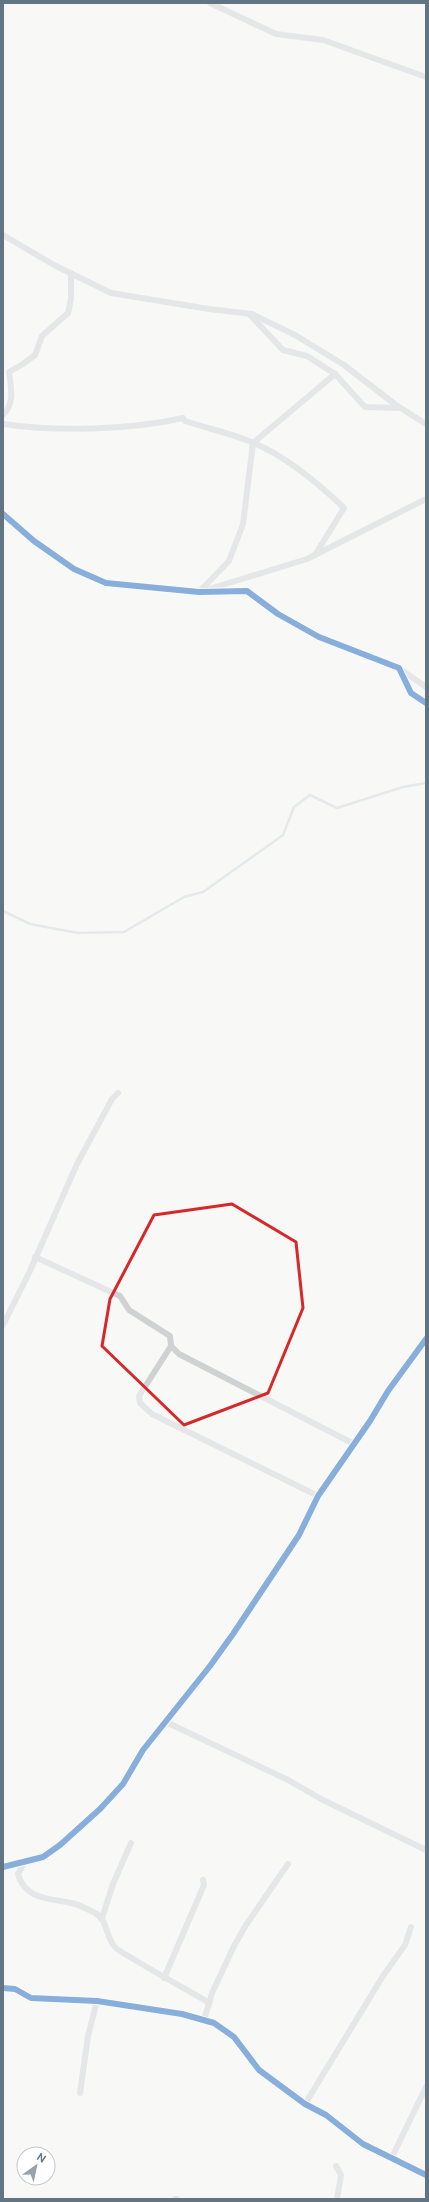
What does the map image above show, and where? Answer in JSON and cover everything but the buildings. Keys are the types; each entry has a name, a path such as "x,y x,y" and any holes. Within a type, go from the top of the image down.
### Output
{"street":[{"path":"210,3 276,34 323,40 426,77"},
{"path":"3,235 71,273 111,293 249,314 295,335 344,365 400,408 426,424"},
{"path":"3,415 9,410 12,393 9,372 35,355 42,336 68,313 72,299 71,273"},
{"path":"249,314 283,350 307,356 335,374 365,407 400,408"},
{"path":"199,592 229,561 242,524 253,443 335,374"},
{"path":"3,424 94,428 154,425 183,418 185,421 253,443 274,453 326,491 344,508 314,555"},
{"path":"199,592 314,555 426,499"},
{"path":"3,514 34,541 74,569 106,583 199,592 247,591 278,614 319,637 399,668 426,687"},
{"path":"399,668 411,693 426,703"},
{"path":"3,1325 77,1164 112,1099 118,1093"},
{"path":"35,1258 120,1296 128,1310 170,1336 171,1346 178,1354 354,1444"},
{"path":"3,1867 24,1863 43,1857 60,1846 100,1809 123,1784 143,1750 210,1666 233,1634 299,1535 318,1496 388,1391 426,1339"},
{"path":"171,1346 139,1396 140,1403 152,1414 318,1496"},
{"path":"166,1722 288,1780 321,1800 426,1850"},
{"path":"102,1918 113,1884 132,1843"},
{"path":"24,1863 18,1874 20,1882 28,1892 49,1900 77,1904 102,1918 114,1947 164,1978 195,1994 209,2004"},
{"path":"204,2019 212,1993 243,1930 288,1864"},
{"path":"164,1978 192,1916 204,1885 203,1880"},
{"path":"305,2104 383,1976 405,1945 411,1927"},
{"path":"3,1988 15,1989 32,1998 97,2001 204,2019 234,2037 258,2070 305,2104 326,2115 363,2144 426,2175"},
{"path":"80,2093 88,2036 97,2001"},
{"path":"392,2158 426,2087"},
{"path":"336,2166 341,2175 337,2199"}],"highlighted area":[{"path":"232,1204 296,1242 303,1308 268,1393 184,1425 102,1346 110,1299 154,1215"}],"waterway":[{"path":"3,911 30,924 78,933 124,932 184,897 203,892 283,835 294,807 310,795 337,808 403,787 426,783"}],"cycle path":[{"path":"3,514 34,541 74,569 106,583 199,592 247,591 278,614 319,637 399,668 411,693 426,703"},
{"path":"3,1867 43,1857 60,1845 100,1809 123,1784 143,1750 210,1666 233,1634 299,1535 318,1496 370,1421 388,1391 426,1339"},
{"path":"3,1988 15,1989 31,1998 97,2001 182,2014 214,2023 234,2037 259,2070 305,2104 326,2115 363,2144 426,2175"}]}
